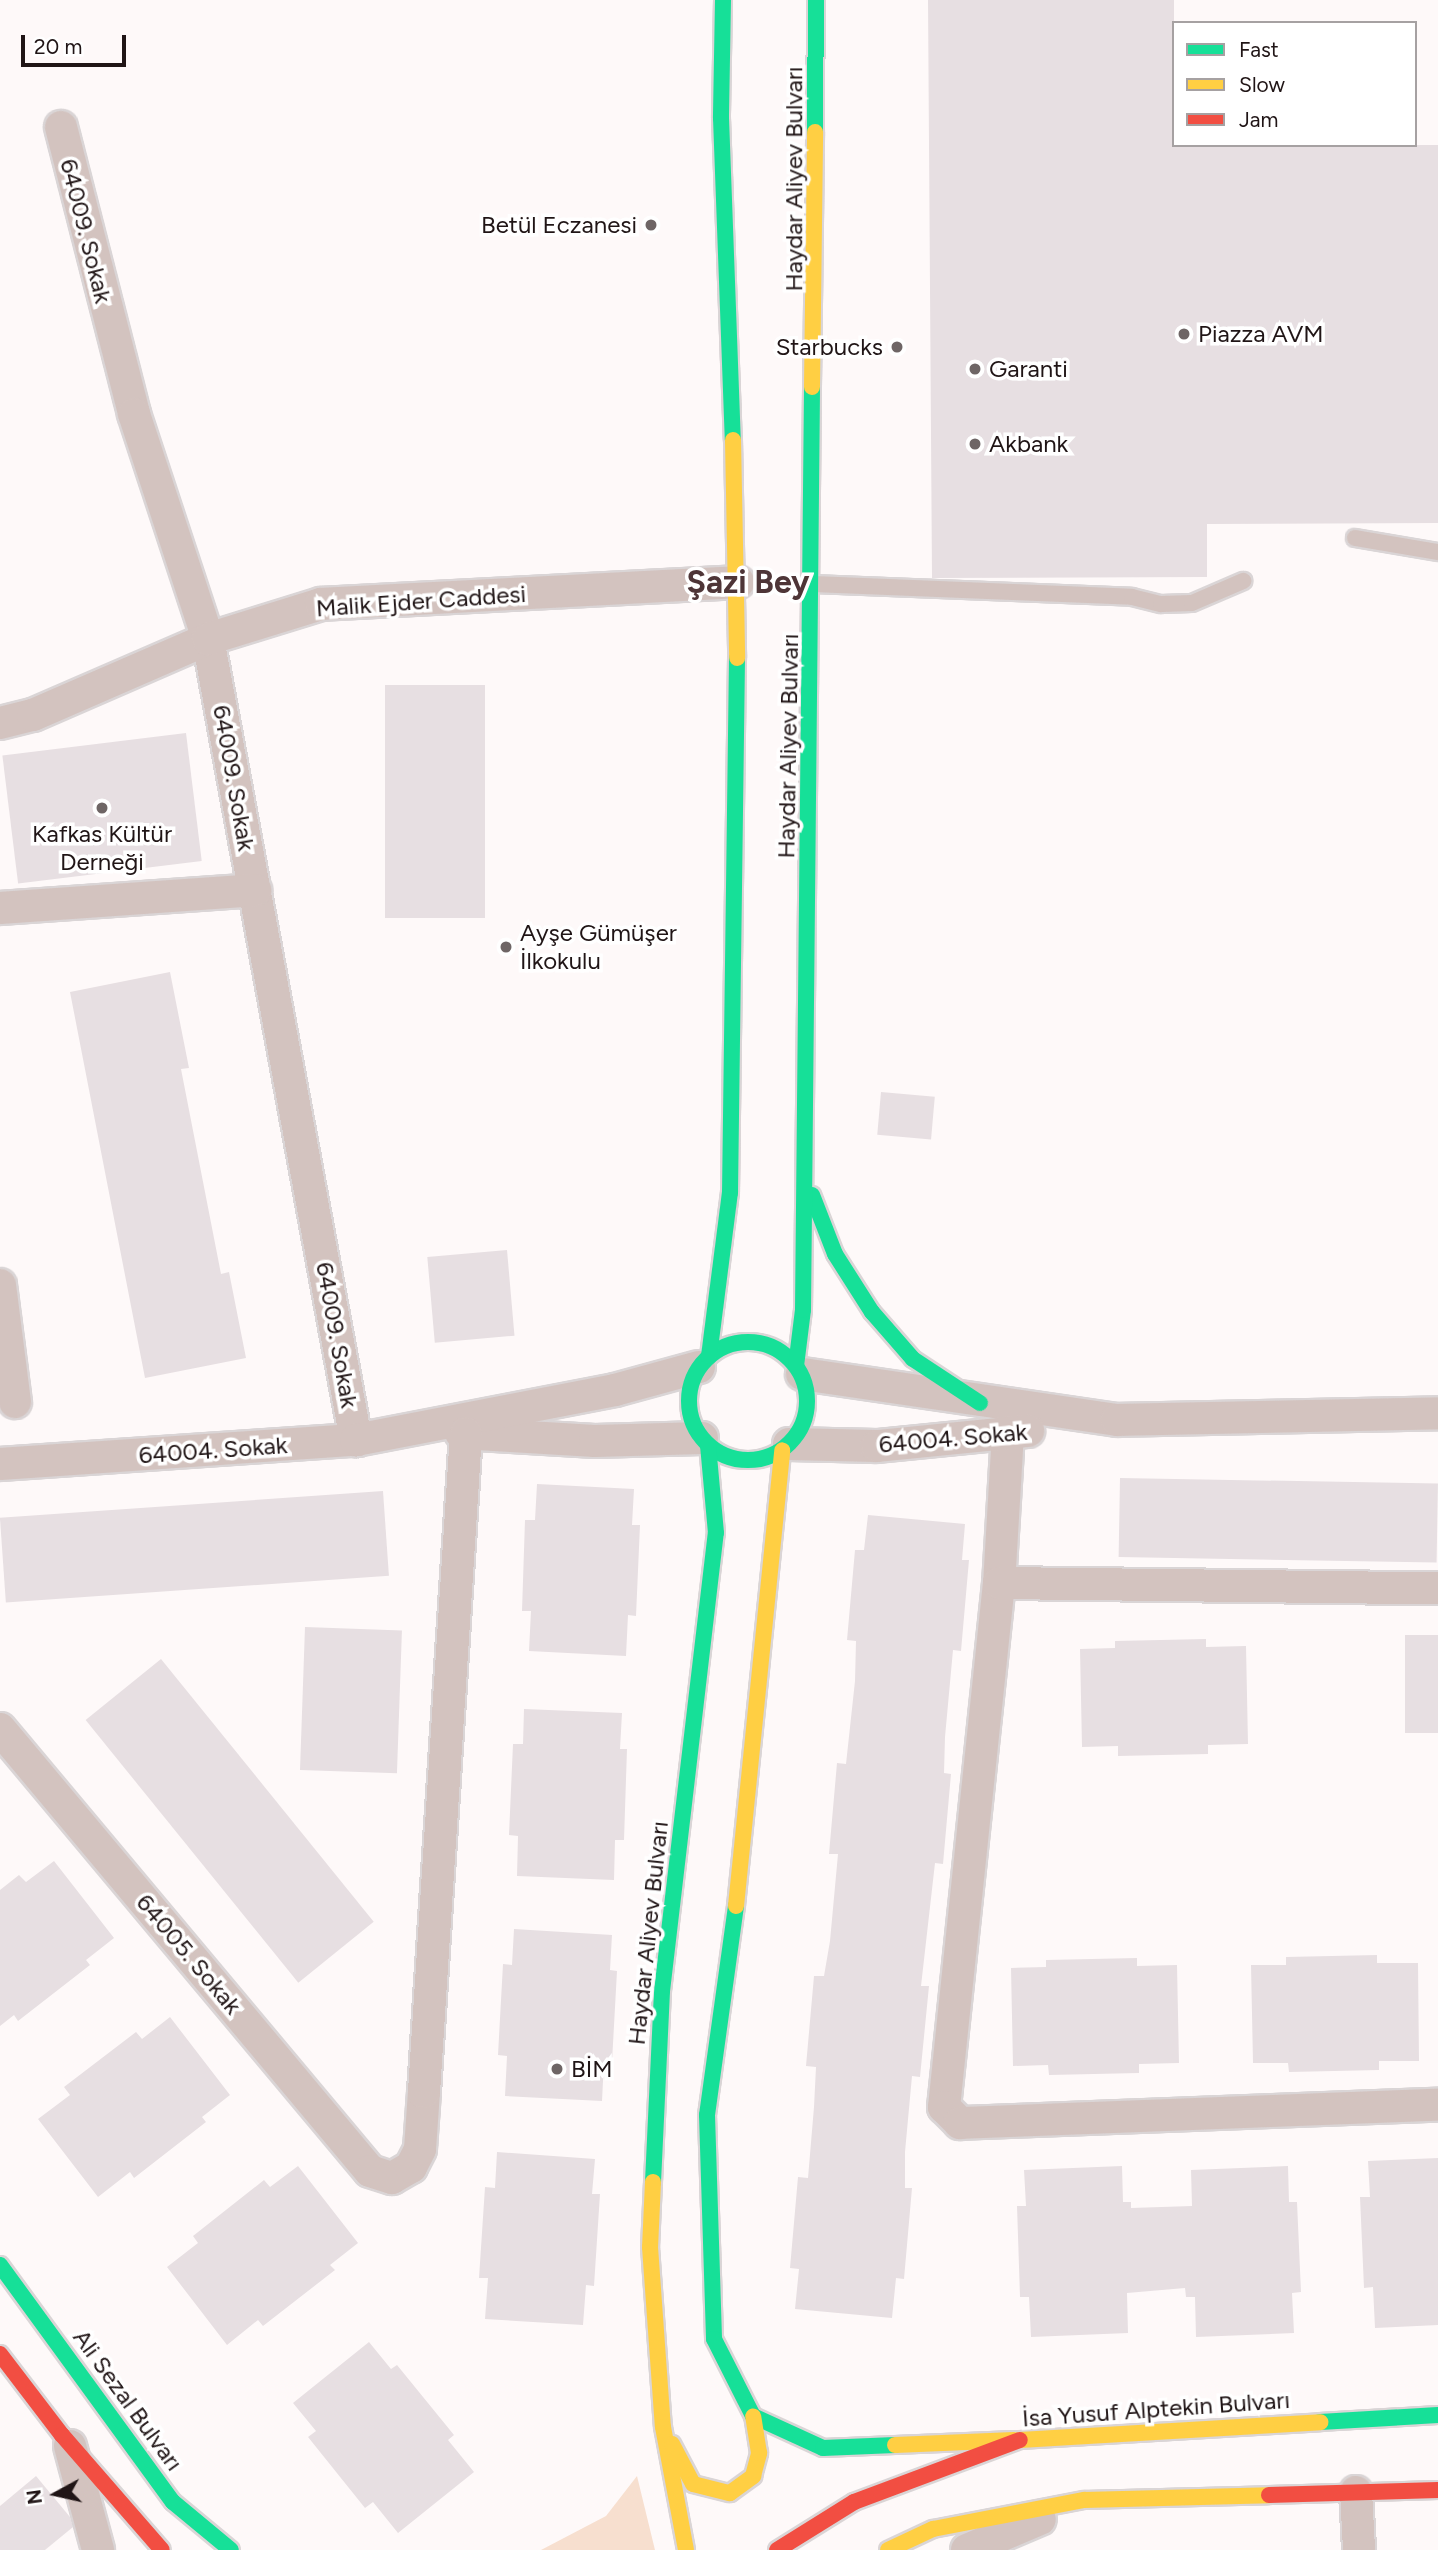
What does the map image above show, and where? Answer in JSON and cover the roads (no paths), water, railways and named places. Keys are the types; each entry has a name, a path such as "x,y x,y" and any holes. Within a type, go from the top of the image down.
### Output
{"main road":[{"path":"704,1361 731,1344 755,1341 785,1354 799,1370 807,1411 785,1447 752,1460 729,1457 705,1441 689,1403 704,1361 730,1193 734,1094 738,582 721,118 723,0"},
{"name":"Haydar Aliyev Bulvarı","path":"799,1370 803,1310 813,584 816,0"},
{"path":"805,1175 835,1254 872,1312 913,1359 980,1403"},
{"name":"Haydar Aliyev Bulvarı","path":"686,2550 663,2427 650,2247 662,1991 716,1533 705,1441"},
{"name":"Haydar Aliyev Bulvarı","path":"663,2427 693,2484 730,2493 752,2476 759,2453 753,2416 714,2339 707,2115 731,1961 785,1447"},
{"name":"Ali Sezal Bulvarı","path":"0,2265 173,2502 231,2550"},
{"path":"0,2354 69,2444 162,2550"},
{"name":"İsa Yusuf Alptekin Bulvarı","path":"777,2550 854,2502 1014,2440 1438,2414"},
{"path":"753,2416 823,2448 1014,2440"},
{"path":"888,2550 933,2529 1084,2500 1438,2490"}],"street":[{"name":"64009. Sokak","path":"61,127 134,414 208,639 356,1440"},
{"name":"Malik Ejder Caddesi","path":"0,723 33,715 208,639 321,604 738,582"},
{"path":"0,908 255,890"},
{"path":"0,1285 15,1402"},
{"name":"64004. Sokak","path":"0,1464 356,1440 425,1429 615,1390 704,1361"},
{"name":"64004. Sokak","path":"799,1370 980,1403 1117,1420"},
{"name":"64004. Sokak","path":"785,1447 877,1446 1117,1420 1438,1413"},
{"name":"64004. Sokak","path":"425,1429 595,1441 705,1441"},
{"name":"64005. Sokak","path":"0,1729 380,2178 392,2178 411,2167 420,2149 466,1433"},
{"path":"1008,1433 999,1583 944,2107 960,2123 1438,2105"},
{"path":"999,1583 1438,1588"},
{"path":"69,2444 98,2550"},
{"path":"1356,2492 1359,2550"},
{"path":"967,2550 1084,2500"}],"lane":[{"path":"1355,538 1438,552"},
{"path":"813,584 1132,597 1161,604 1192,603 1243,581"}],"place":[{"name":"Betül Eczanesi","path":"651,225"},
{"name":"Piazza AVM","path":"1184,334"},
{"name":"Starbucks","path":"897,347"},
{"name":"Garanti","path":"975,369"},
{"name":"Akbank","path":"975,444"},
{"name":"Kafkas Kültür Derneği","path":"102,808"},
{"name":"Ayşe Gümüşer İlkokulu","path":"506,947"},
{"name":"BİM","path":"557,2069"}],"district":[{"name":"Şazi Bey","path":"748,582"}]}
